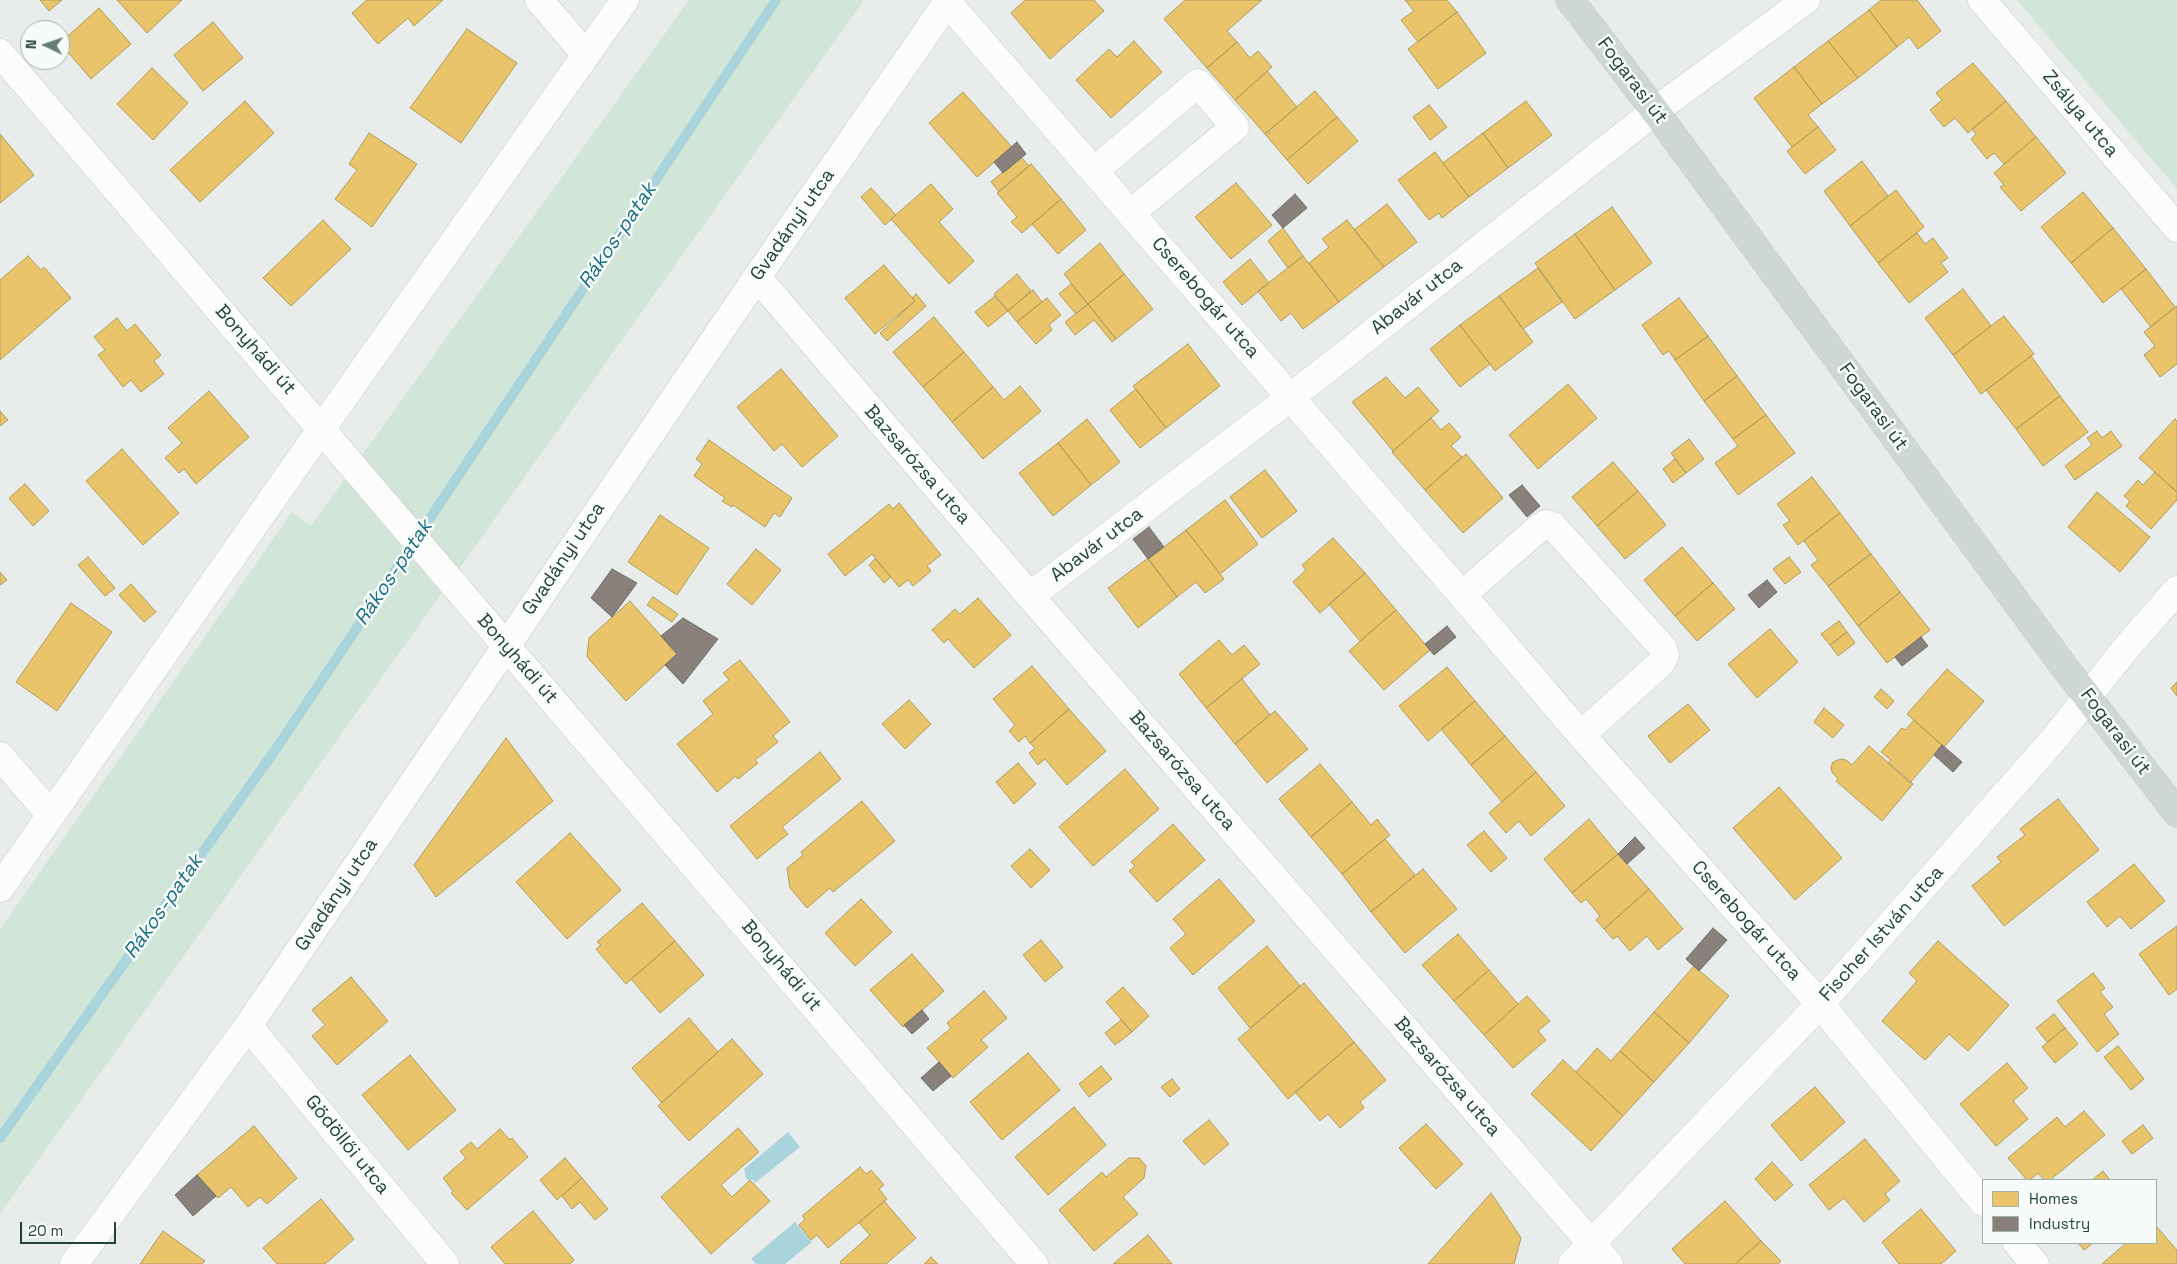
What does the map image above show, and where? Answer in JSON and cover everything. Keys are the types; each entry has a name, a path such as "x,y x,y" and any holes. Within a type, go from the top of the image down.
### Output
{"main road":[{"name":"Fogarasi út","path":"1570,0 1655,111 2088,696 2177,813"}],"street":[{"path":"539,0 586,55"},
{"path":"0,888 625,0"},
{"name":"Abavár utca","path":"1030,596 1291,397 1655,111 1806,0"},
{"name":"Zsálya utca","path":"1982,0 2177,228"},
{"name":"Cserebogár utca","path":"948,1 1581,735 1820,1004 1982,1201"},
{"name":"Gvadányi utca","path":"74,1264 248,1026 757,277 948,1"},
{"name":"Bonyhádi út","path":"0,54 322,428 369,487 1034,1264"},
{"path":"1094,171 1198,84 1235,127 1131,213"},
{"name":"Bazsarózsa utca","path":"757,277 1030,596 1608,1264"},
{"path":"1462,595 1546,524 1553,526 1561,533 1663,648 1665,655 1660,663 1581,735"},
{"name":"Fischer István utca","path":"1572,1264 1820,1004 2055,738 2126,648 2177,590"},
{"path":"0,756 52,814"},
{"name":"Gödöllői utca","path":"248,1026 444,1264"},
{"path":"2018,1244 2035,1264"}],"green space":[{"path":"689,0 864,0 0,1214 0,929 292,512 311,526"},
{"path":"2017,0 2177,0 2177,189"}],"water":[{"path":"788,1132 800,1147 755,1183 753,1180 746,1179 744,1169"},
{"path":"795,1222 812,1242 785,1264 756,1264 751,1259"}],"building: Homes":[{"path":"40,0 62,0 49,11"},
{"path":"117,0 182,0 147,33"},
{"path":"367,0 443,0 414,26 408,18 378,44 352,13"},
{"path":"1025,0 1094,0 1104,11 1050,59 1011,13"},
{"path":"1185,0 1262,0 1227,31 1237,42 1207,68 1164,19"},
{"path":"1405,0 1447,0 1457,12 1418,42 1401,20 1414,11"},
{"path":"1881,0 1917,0 1941,31 1918,49 1909,37 1897,47 1869,10"},
{"path":"99,8 131,44 91,79 70,55 70,34"},
{"path":"1869,10 1897,47 1858,78 1828,41"},
{"path":"1457,12 1486,53 1438,89 1408,49"},
{"path":"213,22 243,58 203,91 174,55"},
{"path":"467,29 517,63 461,143 410,108"},
{"path":"1134,41 1162,72 1111,118 1076,80 1109,49 1117,57"},
{"path":"1828,41 1858,78 1822,104 1794,67"},
{"path":"1237,42 1250,58 1258,51 1272,67 1235,100 1207,68"},
{"path":"1973,63 2006,101 1968,133 1955,118 1944,127 1930,110 1942,100 1936,93"},
{"path":"1794,67 1822,104 1808,115 1818,127 1792,147 1754,98"},
{"path":"152,68 188,103 153,140 117,104"},
{"path":"1267,71 1297,107 1265,134 1235,100"},
{"path":"1315,91 1337,117 1287,160 1265,134"},
{"path":"963,92 1012,147 977,177 929,123"},
{"path":"245,101 274,133 200,202 170,170"},
{"path":"1526,101 1552,135 1508,168 1483,133"},
{"path":"2006,101 2036,137 2004,164 1994,153 1987,159 1971,139 1976,134 1972,129"},
{"path":"1429,105 1447,127 1430,140 1413,117"},
{"path":"1337,117 1358,141 1308,184 1287,160"},
{"path":"1818,127 1836,150 1805,174 1787,151"},
{"path":"369,133 417,164 372,227 335,199 357,170 349,164"},
{"path":"1483,133 1508,168 1469,197 1443,163"},
{"path":"0,134 34,175 0,203"},
{"path":"2036,137 2066,173 2021,211 2000,187 2004,185 1994,173"},
{"path":"1435,152 1469,197 1442,218 1439,213 1429,220 1398,180"},
{"path":"1021,157 1029,166 999,192 991,182"},
{"path":"1862,161 1888,196 1850,226 1824,191"},
{"path":"1031,164 1061,199 1022,233 1011,222 1017,217 997,193"},
{"path":"1236,183 1272,225 1231,259 1195,217"},
{"path":"931,184 953,209 939,222 974,261 949,284 891,219"},
{"path":"871,188 896,215 885,225 861,197"},
{"path":"1896,190 1924,227 1878,263 1850,226"},
{"path":"2083,192 2113,228 2071,263 2041,227"},
{"path":"1061,199 1086,230 1058,254 1032,224"},
{"path":"1387,204 1417,242 1384,267 1354,230"},
{"path":"1612,207 1652,263 1615,290 1575,234"},
{"path":"323,220 351,249 291,306 263,278"},
{"path":"1347,220 1384,267 1339,302 1309,263 1329,247 1322,239"},
{"path":"1283,228 1303,256 1288,268 1268,241"},
{"path":"2113,228 2146,269 2103,303 2071,263"},
{"path":"1917,233 1925,244 1933,238 1948,258 1941,263 1948,272 1909,303 1878,263"},
{"path":"1575,234 1615,290 1575,319 1535,263"},
{"path":"1100,243 1124,274 1088,304 1064,274"},
{"path":"28,256 41,270 44,267 71,298 0,360 0,280"},
{"path":"1303,256 1339,302 1303,329 1291,313 1281,321 1258,291"},
{"path":"1250,259 1269,283 1242,305 1223,282"},
{"path":"884,265 915,301 875,334 845,298"},
{"path":"1538,268 1562,302 1523,329 1499,296"},
{"path":"2146,269 2175,307 2151,327 2121,289"},
{"path":"1017,274 1031,291 1008,311 994,294"},
{"path":"1124,274 1153,309 1116,339 1088,304"},
{"path":"1071,284 1088,304 1076,314 1059,294"},
{"path":"1963,289 1991,326 1953,355 1925,318"},
{"path":"1033,290 1042,302 1017,322 1008,311"},
{"path":"916,294 926,306 887,341 880,333 915,301 912,298"},
{"path":"995,296 1008,311 988,327 975,312"},
{"path":"1499,296 1533,342 1495,371 1460,325"},
{"path":"1047,298 1061,315 1049,325 1052,330 1036,344 1017,322"},
{"path":"1679,298 1708,336 1675,360 1669,351 1663,355 1642,325"},
{"path":"1088,304 1116,339 1112,342 1094,320 1075,335 1065,322"},
{"path":"2177,306 2177,364 2160,377 2144,355 2155,346 2144,332"},
{"path":"2004,316 2034,354 1981,394 1953,355"},
{"path":"934,317 964,352 923,387 893,352"},
{"path":"117,318 127,331 135,324 161,355 154,361 164,374 141,392 131,380 123,387 98,355 105,350 94,337"},
{"path":"1460,325 1490,364 1460,387 1430,349"},
{"path":"1708,336 1737,376 1704,401 1675,360"},
{"path":"1188,344 1220,386 1166,428 1133,386"},
{"path":"964,352 993,387 952,422 923,387"},
{"path":"2031,356 2060,396 2016,429 1986,390"},
{"path":"781,369 838,436 802,467 782,444 774,451 737,407"},
{"path":"1737,376 1766,415 1733,439 1704,401"},
{"path":"1386,377 1405,398 1418,387 1439,411 1393,451 1352,402"},
{"path":"1568,384 1597,418 1538,469 1509,435"},
{"path":"1020,386 1041,411 983,459 952,422 993,387 1004,400"},
{"path":"1136,389 1166,428 1140,448 1110,410"},
{"path":"209,391 249,437 196,484 184,469 179,473 165,458 182,443 168,428"},
{"path":"2060,396 2088,432 2043,466 2016,429"},
{"path":"0,411 8,420 0,426"},
{"path":"1766,415 1795,453 1738,495 1715,463 1738,446 1733,439"},
{"path":"1431,418 1441,430 1449,423 1461,437 1451,446 1462,457 1425,490 1392,452"},
{"path":"1087,419 1120,462 1091,485 1058,443"},
{"path":"2175,419 2177,421 2177,492 2139,458"},
{"path":"2097,431 2102,438 2111,431 2122,446 2075,480 2065,466 2092,445 2087,438"},
{"path":"1689,439 1704,459 1686,473 1671,453"},
{"path":"709,440 792,498 780,517 774,513 765,527 733,505 732,507 722,501 725,498 694,476 702,464 696,459"},
{"path":"1058,443 1091,485 1053,516 1019,473"},
{"path":"122,449 179,513 143,545 86,481"},
{"path":"1466,454 1503,498 1463,533 1425,490"},
{"path":"1675,459 1686,473 1673,483 1663,469"},
{"path":"1613,462 1638,491 1597,526 1572,497"},
{"path":"1265,470 1297,511 1262,538 1230,497"},
{"path":"2155,472 2177,492 2177,500 2151,529 2126,506 2130,501 2124,496 2138,480 2143,485"},
{"path":"1812,477 1840,513 1798,545 1783,525 1790,521 1777,504"},
{"path":"25,484 49,511 33,526 9,498"},
{"path":"1638,491 1666,525 1625,559 1597,526"},
{"path":"2097,492 2150,537 2120,572 2068,527"},
{"path":"1225,500 1258,544 1220,574 1186,530"},
{"path":"899,503 941,555 927,566 931,571 913,586 908,580 899,587 872,554 845,576 828,554 889,504 893,509"},
{"path":"1840,513 1871,554 1828,586 1811,565 1818,560 1804,541"},
{"path":"660,515 709,548 677,595 628,562"},
{"path":"1186,530 1224,579 1205,593 1196,582 1177,597 1148,559"},
{"path":"1333,538 1365,573 1320,613 1293,582 1306,570 1302,565"},
{"path":"1682,547 1713,583 1675,616 1644,580"},
{"path":"756,549 781,570 752,605 727,584"},
{"path":"1871,554 1900,592 1858,626 1828,586"},
{"path":"88,557 115,588 105,596 78,565"},
{"path":"1789,557 1801,572 1785,584 1773,569"},
{"path":"1148,558 1177,597 1138,628 1108,588"},
{"path":"875,559 891,577 884,583 869,565"},
{"path":"0,572 7,580 0,585"},
{"path":"1365,573 1396,610 1360,641 1329,604"},
{"path":"1713,583 1735,609 1697,641 1675,616"},
{"path":"131,584 156,612 144,622 119,595"},
{"path":"1900,592 1930,630 1887,663 1858,626"},
{"path":"653,597 678,614 672,622 647,605"},
{"path":"978,598 1011,635 974,668 948,639 944,643 932,630 955,609 960,614"},
{"path":"630,601 677,654 626,701 587,657 589,638"},
{"path":"71,603 112,632 57,711 16,682"},
{"path":"1396,610 1430,650 1384,690 1349,651"},
{"path":"1839,621 1847,632 1830,645 1821,634"},
{"path":"1770,629 1798,662 1757,698 1728,664"},
{"path":"1847,632 1855,643 1838,656 1830,645"},
{"path":"1219,640 1232,655 1244,645 1260,664 1206,708 1179,674"},
{"path":"740,660 790,722 773,736 778,742 755,760 758,763 738,779 736,776 717,792 677,744 713,714 703,701 729,680 723,673"},
{"path":"1032,666 1069,709 1030,743 1025,736 1019,742 1009,731 1015,725 993,699"},
{"path":"1447,667 1475,701 1428,741 1399,706"},
{"path":"1947,669 1984,701 1944,747 1907,714"},
{"path":"1242,679 1270,715 1235,744 1206,708"},
{"path":"2177,682 2177,696 2171,688"},
{"path":"1881,689 1894,701 1887,709 1874,697"},
{"path":"909,700 931,724 905,749 882,724"},
{"path":"1475,701 1505,736 1471,765 1441,729"},
{"path":"1688,704 1710,730 1670,763 1648,736"},
{"path":"1824,708 1844,725 1833,738 1814,722"},
{"path":"1069,709 1106,751 1067,785 1045,759 1038,765 1029,753 1035,748 1030,743"},
{"path":"1275,711 1308,749 1267,783 1235,744"},
{"path":"1914,720 1942,745 1910,783 1888,763 1891,760 1881,752 1902,728 1905,730"},
{"path":"1505,736 1536,772 1502,802 1471,765"},
{"path":"506,738 553,801 436,897 414,865"},
{"path":"1869,746 1913,784 1882,821 1836,781 1838,779 1832,772 1831,767 1833,762 1841,759 1846,760 1852,765"},
{"path":"820,752 841,779 782,827 788,834 757,859 730,826"},
{"path":"1018,763 1036,784 1014,804 996,782"},
{"path":"1320,764 1352,802 1311,837 1279,799"},
{"path":"1125,769 1159,809 1093,866 1059,827"},
{"path":"1536,772 1565,806 1531,836 1519,821 1506,833 1489,813"},
{"path":"1779,787 1842,858 1795,900 1733,828"},
{"path":"2058,799 2099,850 2004,926 1972,886 2001,862 1997,857 2025,835 2020,829"},
{"path":"862,801 895,841 833,892 830,888 807,908 790,888 787,868 803,855 801,852"},
{"path":"1352,802 1371,825 1377,819 1390,835 1342,874 1311,837"},
{"path":"1589,819 1618,854 1572,893 1544,859"},
{"path":"1173,824 1205,860 1157,902 1129,871 1135,866 1131,862"},
{"path":"1484,831 1507,858 1491,872 1467,845"},
{"path":"570,833 621,890 567,939 516,882"},
{"path":"1385,839 1415,875 1371,912 1342,874"},
{"path":"1030,849 1050,870 1031,888 1011,866"},
{"path":"1618,854 1649,889 1604,929 1596,920 1600,916 1586,899 1581,903 1572,893"},
{"path":"2134,864 2165,901 2131,929 2120,916 2107,927 2087,902"},
{"path":"1423,869 1457,909 1405,953 1371,912"},
{"path":"1219,879 1255,921 1193,975 1170,948 1186,934 1173,919"},
{"path":"1649,889 1683,929 1658,950 1647,936 1630,951 1617,936 1613,939 1604,929"},
{"path":"861,899 892,932 855,966 825,933"},
{"path":"642,903 675,941 626,984 596,949 601,945 597,942"},
{"path":"2177,926 2177,989 2169,995 2139,954"},
{"path":"1458,934 1489,970 1454,1001 1422,965"},
{"path":"1041,940 1063,967 1045,982 1023,955"},
{"path":"675,941 704,975 660,1013 631,979"},
{"path":"1938,941 2009,1005 1968,1051 1949,1034 1925,1060 1882,1021 1917,981 1909,973"},
{"path":"1267,946 1300,986 1250,1028 1218,988"},
{"path":"912,954 944,991 903,1027 870,990"},
{"path":"1694,966 1729,996 1689,1043 1654,1012"},
{"path":"1489,970 1518,1004 1484,1035 1454,1001"},
{"path":"2093,973 2105,988 2100,992 2113,1007 2104,1014 2119,1034 2097,1052 2057,1001"},
{"path":"351,977 388,1021 337,1065 312,1036 325,1025 312,1010"},
{"path":"1304,983 1354,1042 1288,1099 1238,1039"},
{"path":"1123,987 1149,1016 1132,1032 1106,1002"},
{"path":"984,991 1007,1018 981,1040 988,1047 953,1078 927,1048 951,1028 947,1023"},
{"path":"1527,996 1550,1021 1538,1031 1546,1040 1513,1068 1484,1035"},
{"path":"1654,1012 1689,1043 1654,1082 1620,1051"},
{"path":"2054,1014 2065,1028 2047,1042 2036,1028"},
{"path":"689,1018 718,1052 662,1103 632,1068"},
{"path":"1121,1020 1132,1032 1115,1045 1105,1033"},
{"path":"2065,1028 2078,1044 2055,1063 2042,1047"},
{"path":"732,1039 763,1074 689,1141 658,1106"},
{"path":"1354,1042 1386,1080 1360,1102 1364,1108 1340,1128 1328,1114 1320,1121 1295,1092"},
{"path":"2118,1046 2144,1079 2131,1090 2104,1057"},
{"path":"1597,1048 1611,1061 1620,1051 1654,1082 1623,1116 1576,1072"},
{"path":"1028,1053 1060,1090 1002,1140 970,1102"},
{"path":"410,1055 456,1110 408,1150 362,1095"},
{"path":"1563,1060 1623,1116 1591,1151 1531,1094"},
{"path":"2007,1063 2028,1088 2013,1101 2028,1119 1996,1146 1960,1104"},
{"path":"1101,1066 1112,1079 1089,1097 1079,1084"},
{"path":"1172,1079 1180,1089 1170,1097 1161,1087"},
{"path":"1815,1087 1845,1122 1801,1161 1771,1125"},
{"path":"1074,1107 1106,1145 1048,1195 1015,1157"},
{"path":"2084,1111 2105,1135 2051,1179 2043,1179 2038,1173 2031,1179 2026,1179 2008,1158 2057,1117 2065,1127"},
{"path":"1209,1120 1229,1144 1204,1165 1183,1141"},
{"path":"1426,1124 1463,1164 1436,1189 1399,1148"},
{"path":"2143,1125 2153,1138 2132,1154 2122,1141"},
{"path":"254,1126 297,1178 267,1204 260,1197 248,1207 231,1187 218,1198 197,1175"},
{"path":"738,1128 759,1152 721,1185 732,1197 750,1180 770,1201 711,1254 661,1197"},
{"path":"500,1129 510,1140 512,1138 528,1157 467,1210 451,1193 453,1191 443,1178 466,1158 460,1151 471,1142 477,1149"},
{"path":"1865,1139 1900,1181 1885,1194 1890,1200 1864,1222 1844,1198 1829,1210 1809,1185"},
{"path":"565,1158 582,1178 557,1200 540,1180"},
{"path":"1129,1158 1139,1158 1146,1166 1144,1178 1123,1197 1138,1214 1094,1251 1059,1210 1102,1172 1106,1177"},
{"path":"1772,1162 1793,1185 1775,1201 1755,1179"},
{"path":"860,1167 866,1174 871,1170 884,1185 879,1189 887,1199 828,1248 817,1235 811,1240 799,1225 805,1219 802,1216"},
{"path":"2103,1171 2109,1179 2093,1179"},
{"path":"582,1178 608,1209 595,1220 580,1202 572,1209 562,1196"},
{"path":"1491,1193 1521,1238 1514,1264 1428,1264"},
{"path":"321,1199 354,1239 325,1264 277,1264 263,1248"},
{"path":"884,1201 916,1238 886,1264 841,1264 840,1262 870,1235 859,1223"},
{"path":"1725,1201 1761,1241 1735,1264 1685,1264 1672,1249"},
{"path":"1921,1209 1956,1251 1941,1264 1899,1264 1882,1242"},
{"path":"533,1211 574,1260 570,1264 505,1264 491,1247"},
{"path":"2157,1227 2177,1250 2177,1264 2102,1264 2125,1244 2157,1244"},
{"path":"163,1231 205,1261 202,1264 140,1264"},
{"path":"1148,1235 1172,1264 1113,1264"},
{"path":"1761,1241 1781,1261 1778,1264 1735,1264"},
{"path":"2079,1244 2092,1244 2084,1250"},
{"path":"931,1257 938,1264 924,1264"}],"building: Industry":[{"path":"1017,142 1026,154 1003,173 994,162"},
{"path":"1295,194 1307,208 1283,228 1272,215"},
{"path":"1522,485 1540,506 1527,517 1509,495"},
{"path":"1149,527 1164,547 1148,559 1133,539"},
{"path":"612,569 637,583 612,617 591,598"},
{"path":"1767,580 1777,592 1759,608 1748,595"},
{"path":"683,618 718,639 683,684 665,665 677,654 661,636"},
{"path":"1447,626 1456,637 1434,655 1425,644"},
{"path":"1921,637 1928,646 1902,666 1895,657"},
{"path":"1942,745 1962,762 1953,772 1934,755"},
{"path":"1635,837 1645,848 1627,864 1618,854"},
{"path":"1713,928 1727,940 1699,971 1686,959"},
{"path":"922,1010 929,1019 912,1034 904,1025"},
{"path":"939,1062 951,1076 933,1091 921,1078"},
{"path":"197,1175 216,1196 193,1216 175,1195"}],"waterway":[{"name":"Rákos-patak","path":"0,1138 276,749 776,0"}]}
